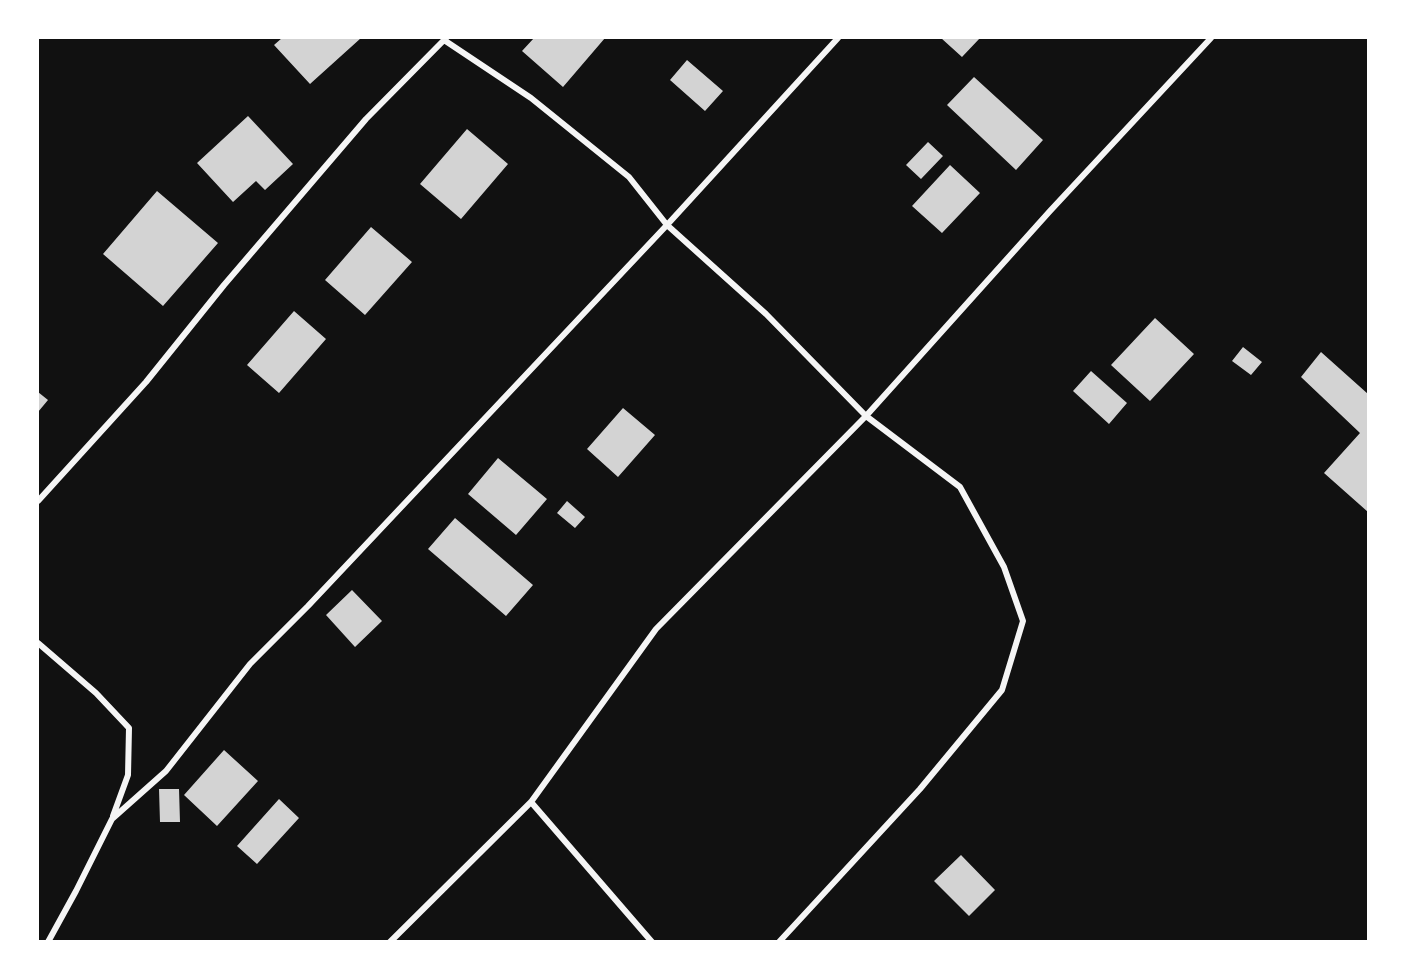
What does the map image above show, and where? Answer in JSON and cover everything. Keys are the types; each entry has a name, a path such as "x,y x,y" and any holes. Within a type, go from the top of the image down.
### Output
{"street":[{"path":"112,819 166,771 250,664 308,606 667,225 838,38"},
{"path":"390,942 531,802 656,629 866,416 1042,219 1211,38"},
{"path":"38,501 147,382 224,285 366,119 445,39 531,98 629,177 667,225 766,314 866,416 960,487 1004,567 1023,621 1002,690 920,789 779,942"},
{"path":"38,643 96,693 129,728 128,775 112,819 48,942"},
{"path":"531,802 652,942"}],"building":[{"path":"282,38 361,38 310,84 274,45"},
{"path":"534,38 605,38 563,87 522,51"},
{"path":"941,38 980,38 962,57"},
{"path":"687,60 723,91 705,111 670,80"},
{"path":"974,77 1043,140 1016,170 947,105"},
{"path":"248,116 293,164 265,190 256,181 233,202 197,163"},
{"path":"467,129 508,164 461,219 420,184"},
{"path":"928,142 943,156 921,179 906,165"},
{"path":"950,165 980,193 942,233 912,206"},
{"path":"157,191 218,243 163,306 103,254"},
{"path":"371,227 412,262 365,315 325,280"},
{"path":"294,311 326,339 279,393 247,365"},
{"path":"1155,318 1194,354 1150,401 1111,365"},
{"path":"1243,347 1262,362 1251,375 1232,361"},
{"path":"1321,352 1368,394 1368,512 1324,473 1360,433 1301,377"},
{"path":"1091,371 1127,403 1109,424 1073,391"},
{"path":"38,392 48,400 38,412"},
{"path":"623,408 655,435 618,477 587,449"},
{"path":"498,458 547,499 516,535 468,494"},
{"path":"567,501 585,517 575,528 557,513"},
{"path":"455,518 533,585 506,616 428,549"},
{"path":"352,590 382,621 355,647 326,615"},
{"path":"224,750 258,781 217,826 184,795"},
{"path":"159,789 179,789 180,822 160,822"},
{"path":"279,799 299,818 257,864 237,846"},
{"path":"961,855 995,890 969,916 934,881"}]}
